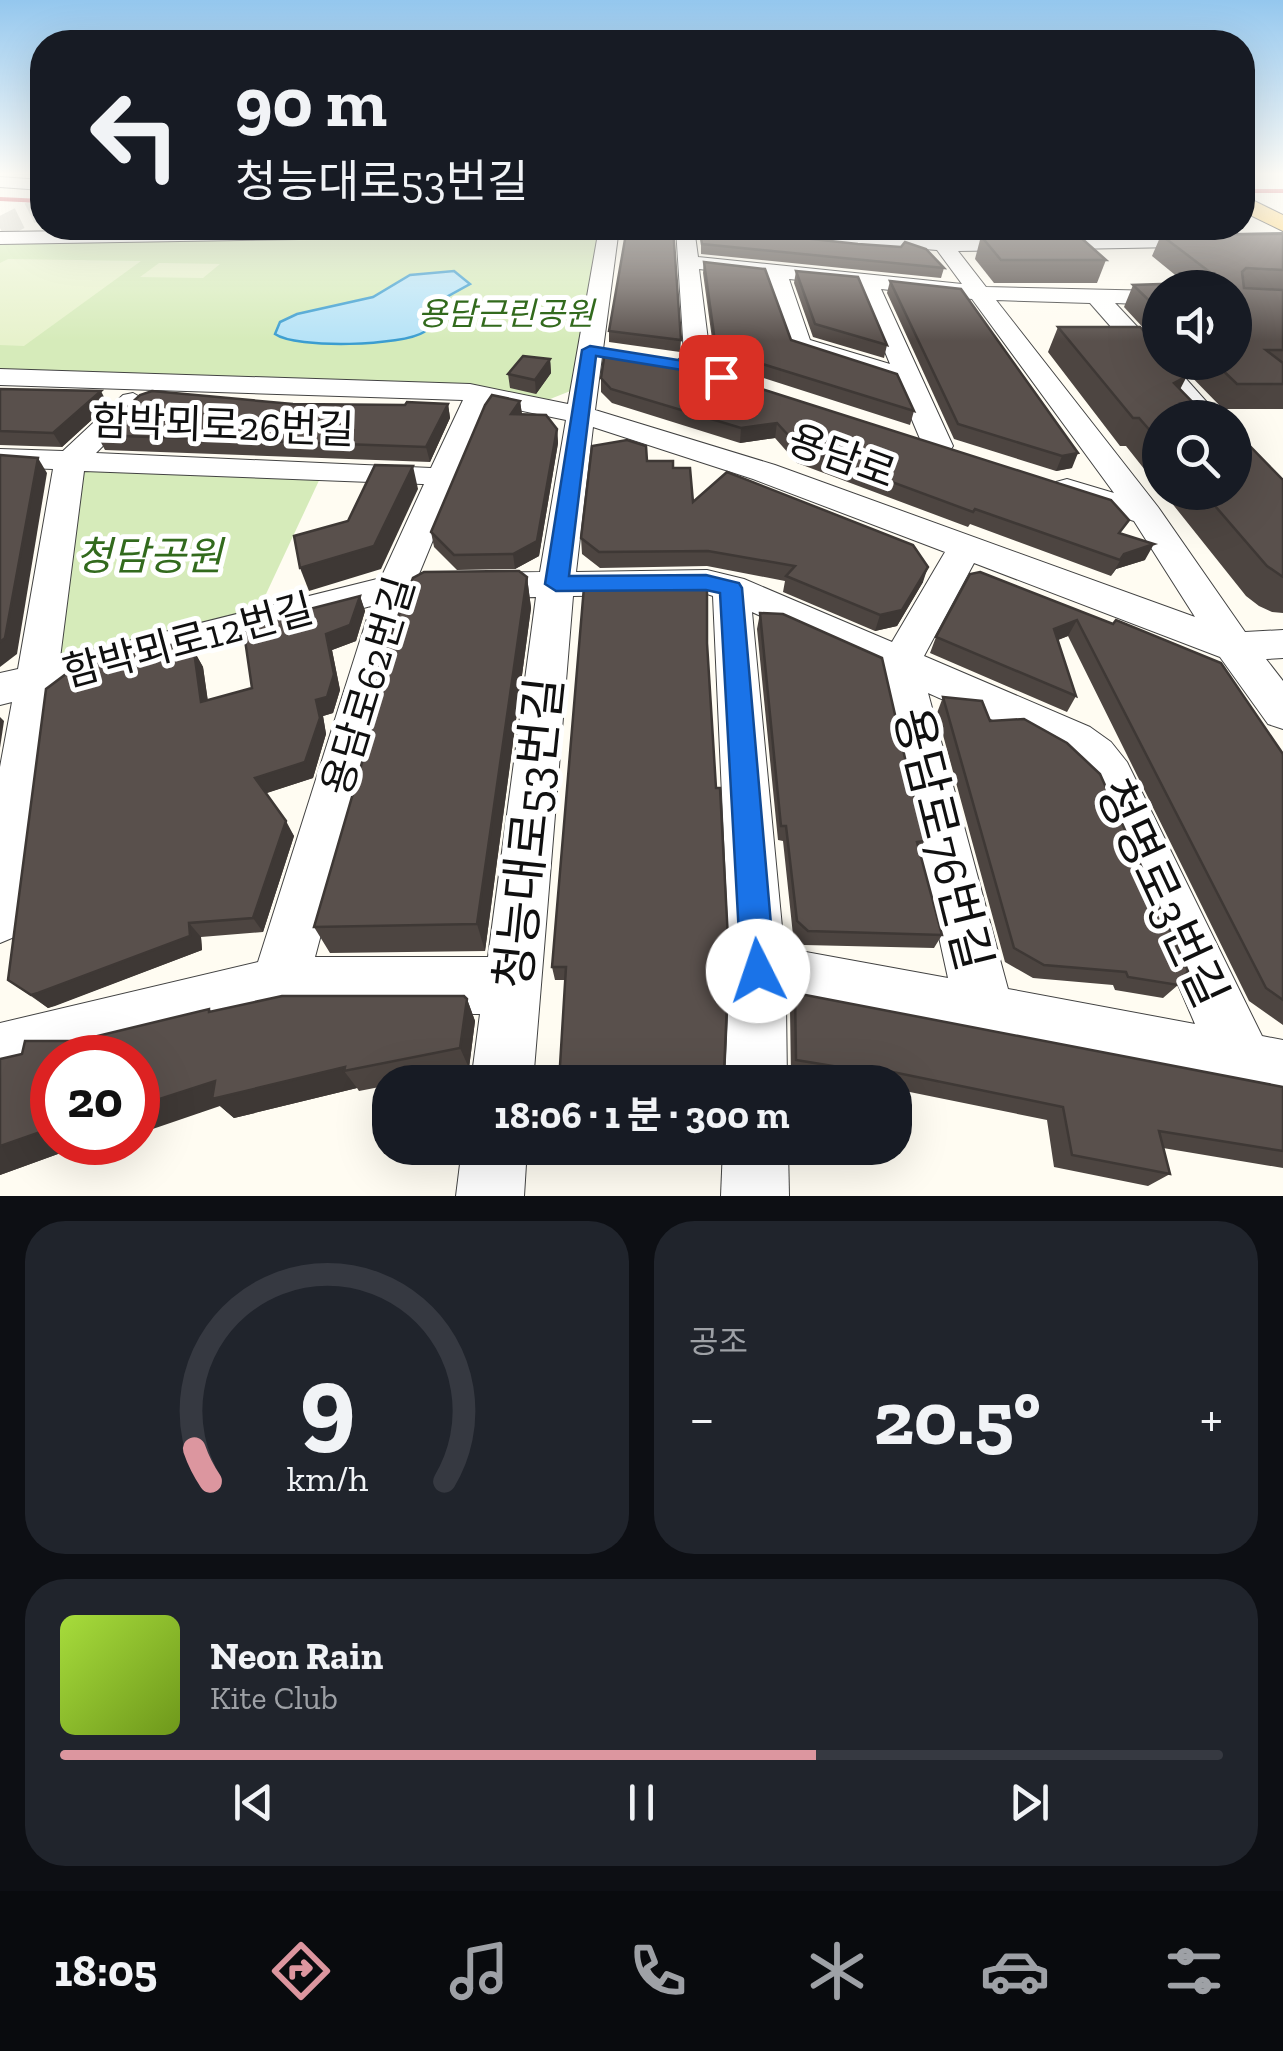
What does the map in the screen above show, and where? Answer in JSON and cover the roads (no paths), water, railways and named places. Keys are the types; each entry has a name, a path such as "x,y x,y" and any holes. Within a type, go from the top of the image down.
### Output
{"street":[{"path":"0,238 30,238"},
{"path":"1255,239 1283,238"},
{"name":"청능대로53번길","path":"504,1065 578,414 604,352 609,240"},
{"path":"684,366 697,356 687,240"},
{"path":"882,240 944,245 1193,240"},
{"path":"944,245 1146,514 1234,647 1283,712"},
{"path":"690,262 980,293 1142,297"},
{"path":"776,272 799,345 906,378"},
{"path":"866,282 938,446"},
{"path":"1096,296 1191,400"},
{"path":"649,359 721,377"},
{"name":"용담로","path":"0,377 478,394 578,414 643,430 764,472 1234,647 1283,644"},
{"path":"0,917 18,684 70,461 153,382"},
{"name":"용담로62번길","path":"279,986 395,587 478,394"},
{"path":"901,435 974,458"},
{"name":"함박뫼로26번길","path":"0,458 443,476"},
{"path":"1047,482 1146,514"},
{"name":"용담로76번길","path":"965,547 900,664 985,1014"},
{"path":"556,584 706,582 731,588 758,971 756,1065"},
{"name":"함박뫼로12번길","path":"18,684 395,587 556,584"},
{"name":"용담로76번길","path":"731,588 900,664"},
{"name":"청명로3번길","path":"900,664 1074,740 1095,755 1110,776 1263,1067"},
{"name":"청명로3번길","path":"758,971 1263,1067"},
{"path":"0,1053 279,986 512,985"},
{"path":"490,1196 493,1165"},
{"path":"755,1196 756,1165"}],"water":[{"path":"454,271 470,284 443,299 432,325 412,337 326,344 275,334 280,322 297,314 373,297 410,275"}],"park label":[{"name":"용담근린공원","path":"506,314"},
{"name":"청담공원","path":"149,556"}]}
